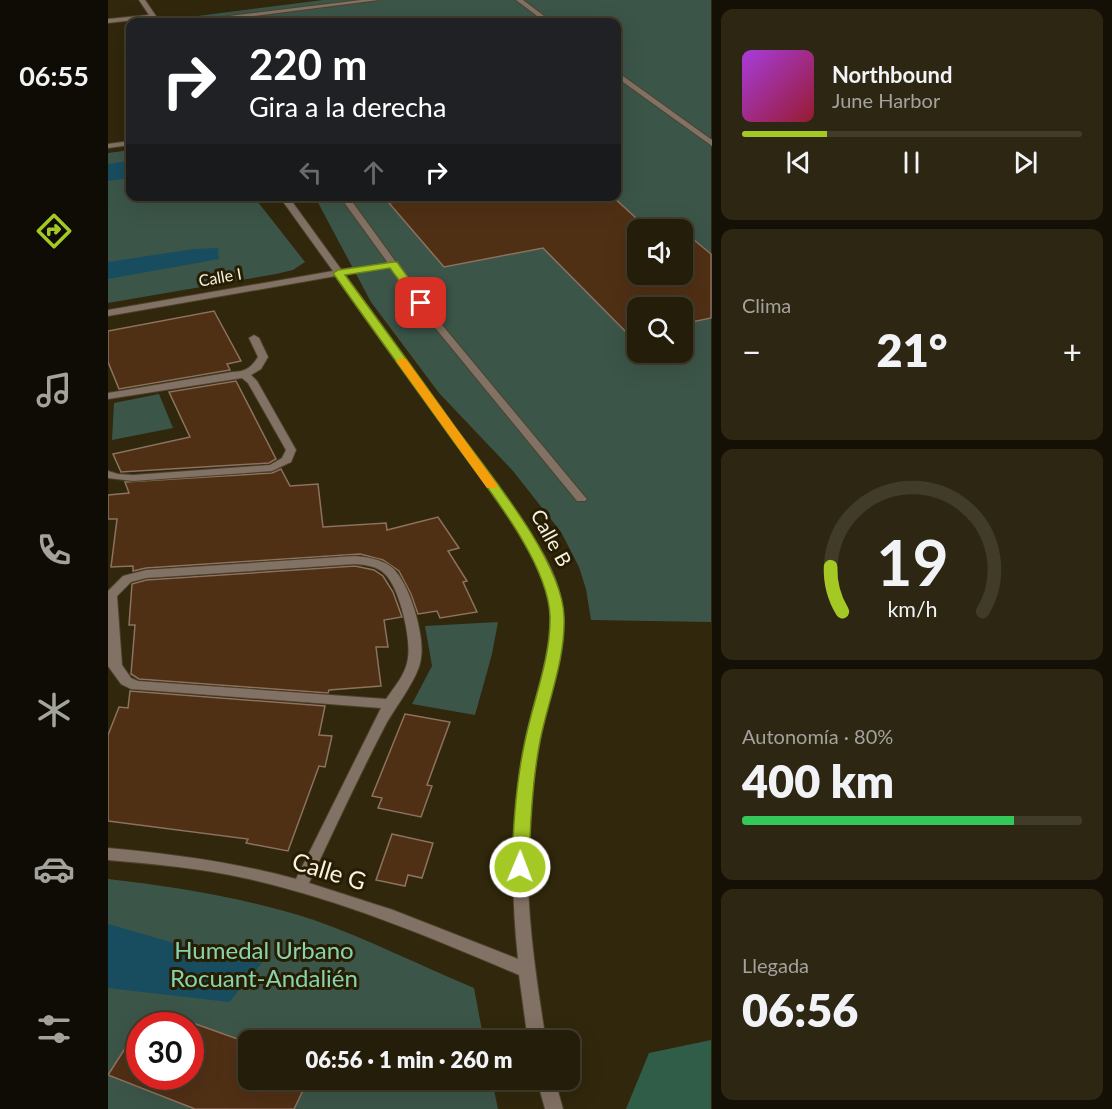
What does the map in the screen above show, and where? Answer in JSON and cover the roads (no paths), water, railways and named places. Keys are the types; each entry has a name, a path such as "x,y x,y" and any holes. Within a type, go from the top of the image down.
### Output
{"street":[{"path":"135,18 153,16 142,0"},
{"path":"229,18 376,0"},
{"path":"519,0 544,18"},
{"path":"108,21 126,19"},
{"path":"621,77 711,144"},
{"path":"108,146 126,143"},
{"name":"Calle B","path":"287,201 514,517 544,569 554,592 557,615 556,638 532,743 521,832 520,885 526,970 535,1030"},
{"path":"347,201 435,322 581,499"},
{"name":"Calle I","path":"108,313 393,265"},
{"path":"108,396 232,375 244,375 257,367 262,357 254,338"},
{"path":"108,474 125,478 250,470 272,468 287,460 291,450 290,446 252,381 244,375"},
{"path":"300,886 390,704 410,673 416,650 408,612 396,581 388,570 373,562 355,560 146,574 127,579 111,595 115,666 126,681 136,686 148,689 390,704"},
{"name":"Calle G","path":"108,854 210,867 300,886 442,936 526,970"},
{"path":"549,1090 554,1109"}],"water":[{"path":"126,162 126,179 108,181 108,164"},
{"path":"218,248 219,259 108,279 108,262 194,249"},
{"path":"108,924 202,951 262,963 229,1002 108,988"}],"park label":[{"name":"Humedal Urbano Rocuant-Andalién","path":"264,965"}]}
